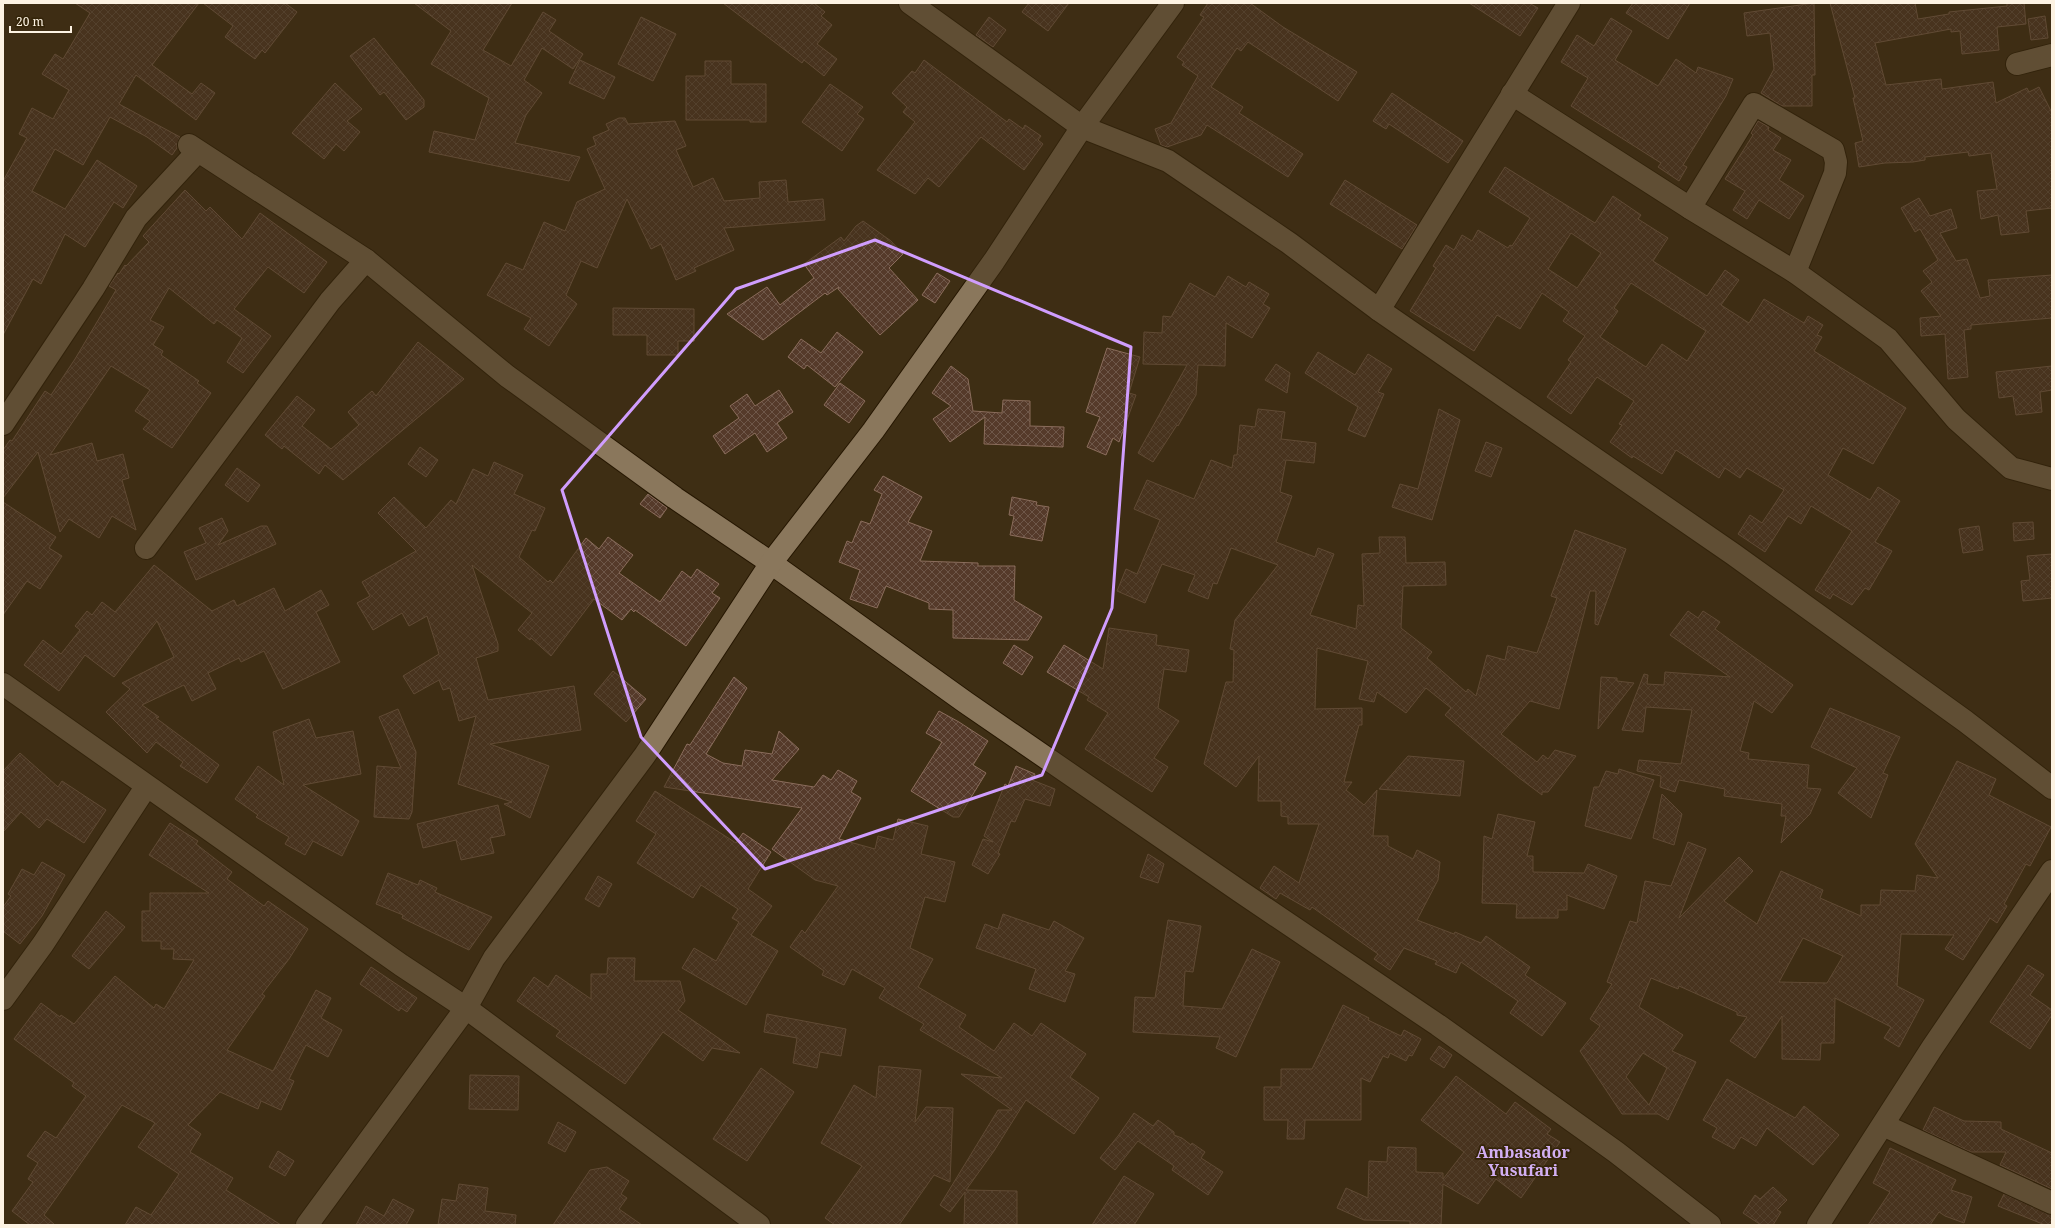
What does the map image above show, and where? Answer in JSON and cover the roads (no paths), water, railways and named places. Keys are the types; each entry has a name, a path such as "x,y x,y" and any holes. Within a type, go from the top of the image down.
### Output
{"street":[{"path":"910,3 1082,127 1168,161 1289,243 1379,310 1733,554 1965,721 2052,788"},
{"path":"308,1225 466,1008 494,958 645,755 771,563 900,394 994,261 1082,127 1173,3"},
{"path":"1379,310 1569,3"},
{"path":"2017,64 2052,55"},
{"path":"1512,94 1690,208 1795,272 1888,339 1956,419 2011,468 2052,479"},
{"path":"1690,208 1754,104 1833,150 1836,162 1835,173 1795,272"},
{"path":"3,424 88,295 136,218 193,149 366,260 507,376 675,498 771,563 965,702 1241,892 1438,1025 1616,1152 1710,1225"},
{"path":"146,548 330,301 366,260"},
{"path":"3,684 146,787 401,966 466,1008 759,1225"},
{"path":"3,999 43,944 146,787"},
{"path":"1818,1225 1932,1048 2052,871"},
{"path":"1882,1125 2052,1203"}],"district":[{"name":"Ambasador Yusufari","path":"1523,1161"}]}
